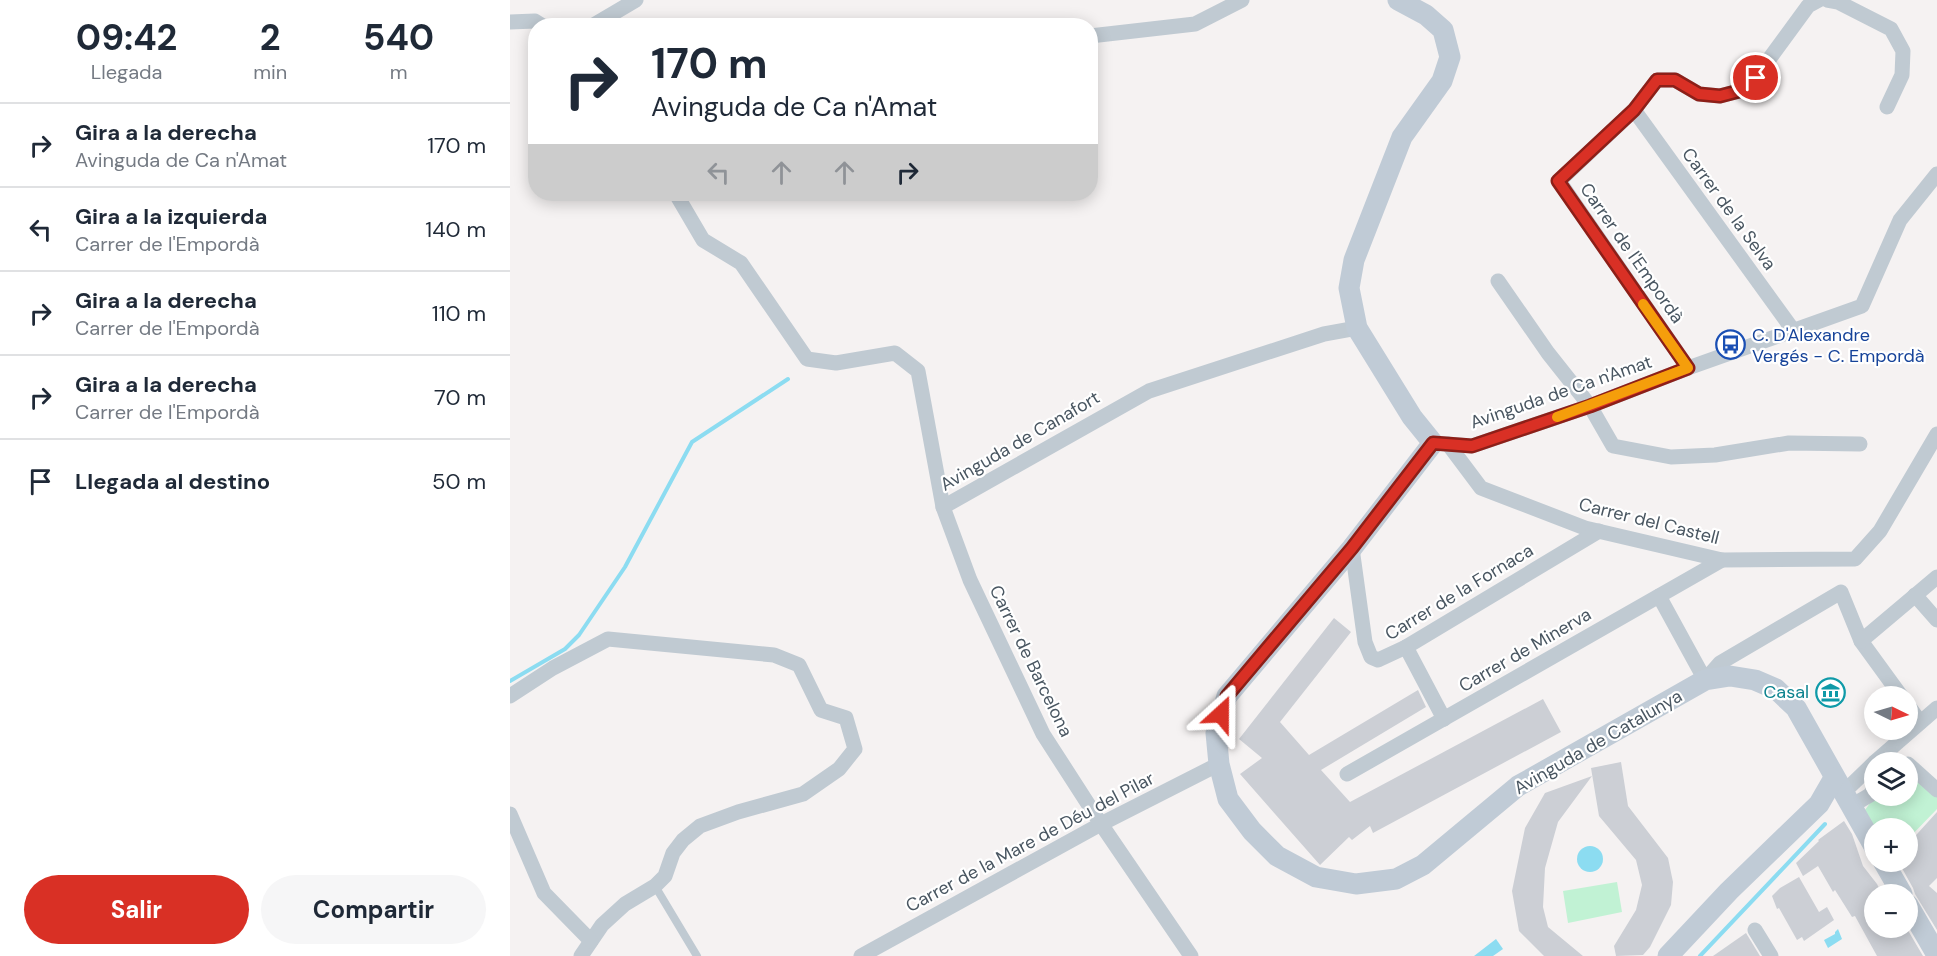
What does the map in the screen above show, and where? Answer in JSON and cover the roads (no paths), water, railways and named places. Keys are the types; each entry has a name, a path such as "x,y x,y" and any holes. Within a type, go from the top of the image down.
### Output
{"street":[{"path":"606,18 636,0"},
{"path":"1098,35 1195,24 1242,0"},
{"path":"1398,0 1426,15 1443,30 1450,57 1442,81 1402,137 1354,260 1349,288 1357,328 1412,417 1440,444"},
{"name":"Carrer de l'Empordà","path":"1688,368 1558,181 1634,110 1657,80 1675,80 1699,94 1720,96 1739,91 1756,78 1808,6 1819,0"},
{"path":"1827,0 1838,2 1892,29 1903,51 1902,75 1887,107"},
{"path":"510,22 528,21"},
{"name":"Carrer de la Selva","path":"1634,110 1792,330"},
{"name":"Avinguda de Ca n'Amat","path":"1440,444 1472,446 1590,406 1688,368 1862,306 1900,220 1937,174"},
{"name":"Avinguda de Canafort","path":"680,201 703,240 741,263 807,359 836,363 895,353 918,371 943,507 1149,391 1324,334 1357,328"},
{"path":"1498,281 1548,353 1590,406 1613,446 1671,457 1715,455 1789,443 1860,444"},
{"name":"Carrer del Castell","path":"1440,444 1481,488 1585,528 1722,560 1855,559 1880,531 1937,434"},
{"name":"Avinguda de Catalunya","path":"1440,444 1227,696 1216,733 1219,764 1228,799 1252,831 1277,856 1316,877 1356,885 1396,879 1423,865 1518,786 1705,680 1730,676 1755,680 1776,689 1796,708 1864,829"},
{"name":"Carrer de Barcelona","path":"943,507 970,580 1043,734 1191,956"},
{"name":"Carrer de la Fornaca","path":"1352,548 1365,642 1371,657 1378,660 1406,647 1599,531"},
{"name":"Carrer de Minerva","path":"1347,774 1722,560"},
{"path":"1861,641 1937,577"},
{"path":"1659,596 1705,680 1720,663 1841,592 1861,641 1895,686"},
{"path":"1915,595 1937,620"},
{"path":"510,696 553,668 608,639 774,655 799,665 821,710 846,718 855,748 839,769 803,794 738,812 700,826 673,853 665,876 655,886 625,904 602,925 581,956"},
{"path":"1406,647 1444,719"},
{"path":"1894,752 1920,722 1937,708"},
{"name":"Carrer de la Mare de Déu del Pilar","path":"862,956 1101,824 1219,764"},
{"path":"1668,956 1729,891 1819,804 1843,792 1864,772"},
{"path":"1918,773 1937,790"},
{"path":"1843,792 1864,794"},
{"path":"510,814 544,893 591,941"},
{"path":"1918,922 1937,955"},
{"path":"1755,930 1771,956"}],"lane":[{"path":"655,886 697,956"}],"water":[{"path":"1590,846 1599,850 1603,859 1599,868 1590,872 1581,868 1577,859 1581,850"},
{"path":"1838,929 1842,939 1828,948 1824,940 1835,934"},
{"path":"1496,939 1503,949 1493,956 1474,956"}],"waterway":[{"path":"510,681 565,649 579,635 625,567 692,442 788,379"},
{"path":"1700,956 1825,824"}],"place":[{"name":"C. D'Alexandre Vergés - C. Empordà","path":"1731,345"},
{"name":"Casal","path":"1830,692"}]}
